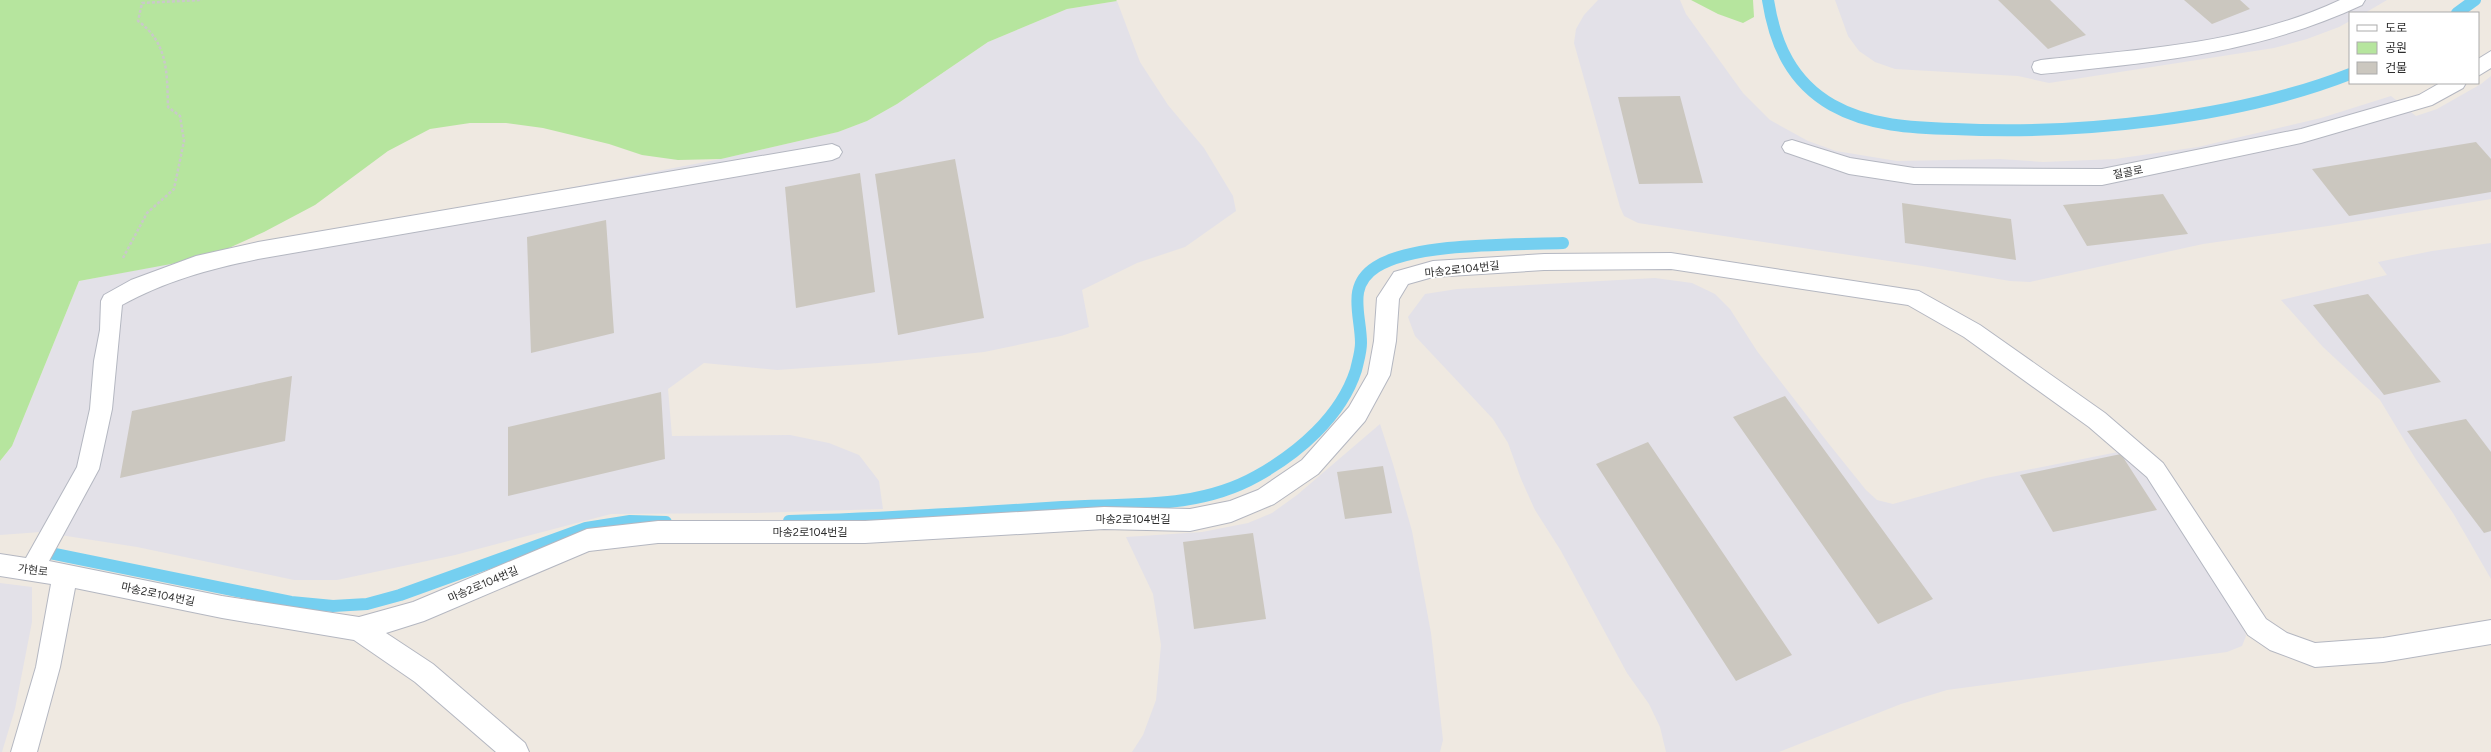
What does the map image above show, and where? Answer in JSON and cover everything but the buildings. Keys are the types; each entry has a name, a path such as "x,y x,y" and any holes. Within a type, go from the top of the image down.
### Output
{"lane":[{"path":"2041,67 2242,40 2290,29 2356,0"},
{"path":"2479,68 2491,58"},
{"name":"절골로","path":"1792,147 1849,166 1914,176 2102,177 2301,136 2425,100 2454,84"},
{"path":"31,571 88,469 100,408 105,361 111,330 112,301 135,286 199,263 415,222 832,152"},
{"name":"마송2로104번길","path":"65,575 222,607 359,629 415,613 587,540 616,534 658,532 864,532 1104,518 1190,520 1231,511 1266,497 1310,466 1357,414 1378,375 1386,341 1388,298 1401,278 1433,269 1544,262 1618,260 1671,261 1912,297 1972,331 2097,420 2155,470 2257,627 2279,642 2315,655 2383,650 2491,632"},
{"name":"가현로","path":"0,566 65,575"},
{"path":"24,752 48,667 65,575"},
{"path":"359,629 424,673 516,752"}],"path":[{"path":"112,301 124,253 147,213 174,189 184,141 180,116 168,107 168,74 159,47 153,32 138,21 142,3 202,0"}],"shaded area":[{"path":"1598,0 1680,0 1686,14 1743,93 1770,120 1808,141 1836,151 1897,161 2000,159 2043,162 2115,159 2198,147 2321,118 2391,96 2416,116 2437,109 2481,84 2491,76 2491,199 2328,226 2203,244 2030,282 2010,281 1922,266 1638,223 1624,216 1620,207 1574,43 1576,29 1584,15"},
{"path":"1835,0 2387,0 2367,12 2349,12 2349,22 2339,27 2307,39 2274,48 2049,83 2018,76 1895,69 1875,62 1859,51 1848,36"},
{"path":"1117,1 1140,62 1168,105 1204,148 1233,196 1236,211 1185,247 1137,263 1082,290 1089,327 1061,336 984,352 878,363 777,370 704,363 668,389 672,436 790,435 829,443 859,455 879,481 883,509 754,513 611,514 455,555 337,580 294,580 137,547 41,532 0,535 0,461 12,446 79,281 721,159 838,132 867,121 897,104 988,42 1067,9"},
{"path":"2491,243 2491,579 2453,513 2415,458 2380,400 2323,347 2281,300 2387,275 2378,262 2432,251"},
{"path":"1655,278 1692,283 1715,294 1730,309 1757,351 1866,490 1877,500 1893,504 1986,478 2123,451 2147,470 2242,621 2246,636 2242,646 2227,652 1947,690 1901,704 1779,752 1666,752 1660,727 1649,704 1627,673 1561,551 1535,510 1521,479 1508,443 1493,419 1415,336 1408,317 1425,294 1457,289"},
{"path":"1380,424 1412,531 1431,633 1443,740 1440,752 1132,752 1143,735 1156,700 1161,645 1153,594 1126,537 1202,532 1248,523 1272,513 1297,495"},
{"path":"0,583 32,587 32,622 15,709 2,752 0,752"}],"green space":[{"path":"0,0 1117,1 1067,9 988,42 897,104 867,121 838,132 721,159 678,160 642,155 609,144 543,128 506,123 470,123 430,129 388,151 315,205 264,232 209,257 79,281 12,446 0,461"},
{"path":"1691,0 1753,0 1754,17 1743,23 1718,14"}],"waterway":[{"path":"1768,0 1775,32 1788,61 1796,74 1818,96 1846,112 1876,122 1907,127 2002,130 2052,129 2155,121 2207,113 2257,102 2305,90 2349,74"},
{"path":"2458,12 2475,0"},
{"path":"789,521 960,514 1062,507 1162,503 1210,495 1234,487 1272,467 1302,445 1329,418 1340,403 1356,370 1360,350 1361,343 1357,302 1358,292 1361,283 1376,267 1393,259 1415,253 1440,249 1466,246 1563,243"},
{"path":"40,551 291,602 333,606 367,604 400,595 586,528 630,521 666,522"}]}
